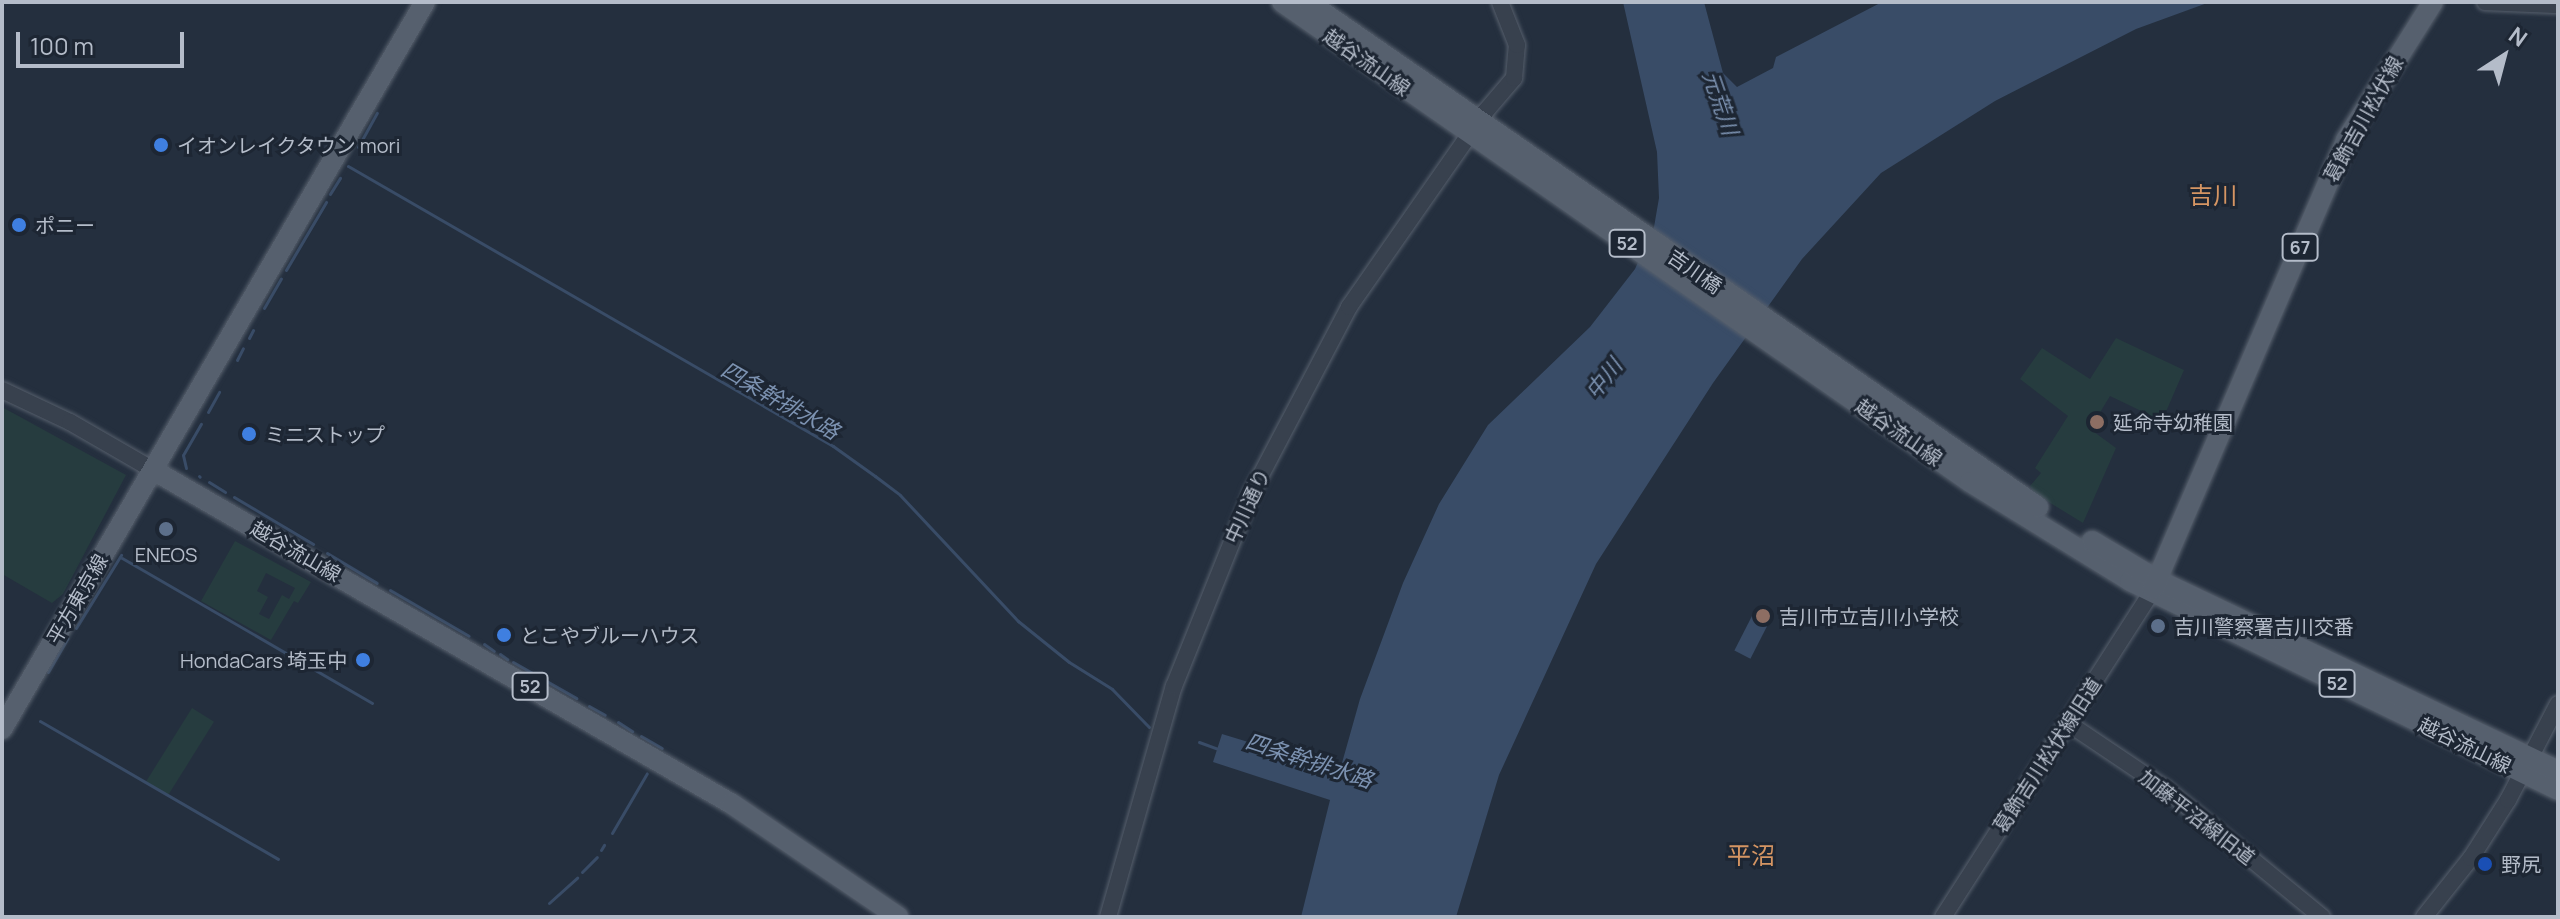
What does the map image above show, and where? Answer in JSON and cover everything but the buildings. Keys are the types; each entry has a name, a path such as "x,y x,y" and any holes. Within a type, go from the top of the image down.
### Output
{"main road":[{"path":"153,470 425,2"},
{"name":"越谷流山線","path":"1282,2 1484,134"},
{"name":"越谷流山線","path":"1308,2 1484,134"},
{"name":"葛飾吉川松伏線","path":"2155,586 2346,140 2433,2"},
{"name":"吉川橋","path":"1484,134 1772,333"},
{"name":"越谷流山線","path":"1772,333 2155,586 2527,765 2558,790"},
{"name":"平方東京線","path":"2,729 153,470"},
{"name":"越谷流山線","path":"153,470 732,804 898,917"},
{"name":"越谷流山線","path":"2527,765 2558,771"}],"street":[{"name":"中川通り","path":"1108,917 1174,686 1232,535 1295,405 1349,307 1484,134 1511,82 1517,66 1517,45 1500,2"},
{"path":"2485,2 2558,5"},
{"path":"2,390 70,422 153,470"},
{"name":"葛飾吉川松伏線旧道","path":"1943,917 2155,586"},
{"path":"2424,917 2471,858 2527,765 2558,704"},
{"name":"加藤平沼線旧道","path":"2068,723 2166,789 2322,917"}],"green space":[{"path":"2116,338 2184,370 2162,421 2110,396 2090,429 2116,448 2083,523 2034,493 2030,486 2041,473 2035,468 2068,416 2020,379 2042,348 2090,379"},
{"path":"2,407 126,475 63,594 52,603 2,574"},
{"path":"235,541 311,582 298,603 294,601 271,640 201,601","holes":["266,573 295,588 289,599 282,595 269,619 259,614 268,597 257,591"]},
{"path":"192,708 214,722 168,796 146,782"}],"water":[{"path":"1623,2 1704,2 1723,73 1737,87 1773,68 1776,57 1882,2 2210,2 2136,29 1995,101 1881,173 1802,259 1713,383 1596,564 1499,775 1456,917 1301,917 1330,800 1213,762 1222,734 1340,770 1360,699 1403,583 1439,504 1488,425 1590,327 1635,269 1654,227 1659,198 1657,152"},
{"path":"1753,614 1769,622 1750,659 1734,651"}],"waterway":[{"path":"358,147 377,113"},
{"name":"四条幹排水路","path":"348,166 833,446 900,495 1018,621 1069,662 1112,689 1149,727"},
{"path":"330,194 340,178"},
{"path":"286,270 326,202"},
{"path":"264,308 281,278"},
{"path":"249,338 253,330"},
{"path":"237,360 243,348"},
{"path":"208,412 219,392"},
{"path":"186,468 183,455 201,424"},
{"path":"209,482 225,492"},
{"path":"234,497 313,544"},
{"path":"327,553 377,583"},
{"path":"76,628 121,555"},
{"path":"122,558 372,703"},
{"path":"390,590 469,636"},
{"path":"48,672 68,638"},
{"path":"484,644 494,651"},
{"path":"500,654 507,659"},
{"path":"513,662 576,698"},
{"path":"589,706 605,715"},
{"path":"40,721 278,859"},
{"path":"618,722 632,731"},
{"path":"641,736 662,748"},
{"name":"四条幹排水路","path":"1199,742 1218,749"},
{"path":"612,833 647,773"},
{"path":"601,850 604,845"},
{"path":"582,872 597,857"},
{"path":"549,903 577,878"}],"place":[{"name":"イオンレイクタウン mori","path":"161,145"},
{"name":"ポニー","path":"19,225"},
{"name":"延命寺幼稚園","path":"2097,422"},
{"name":"ミニストップ","path":"249,434"},
{"name":"ENEOS","path":"166,529"},
{"name":"吉川市立吉川小学校","path":"1763,616"},
{"name":"吉川警察署吉川交番","path":"2158,626"},
{"name":"とこやブルーハウス","path":"504,635"},
{"name":"HondaCars 埼玉中","path":"363,660"},
{"name":"野尻","path":"2485,864"}],"district":[{"name":"吉川","path":"2213,195"},
{"name":"平沼","path":"1751,855"}],"water label":[{"name":"元荒川","path":"1720,103"},
{"name":"中川","path":"1604,379"}]}
